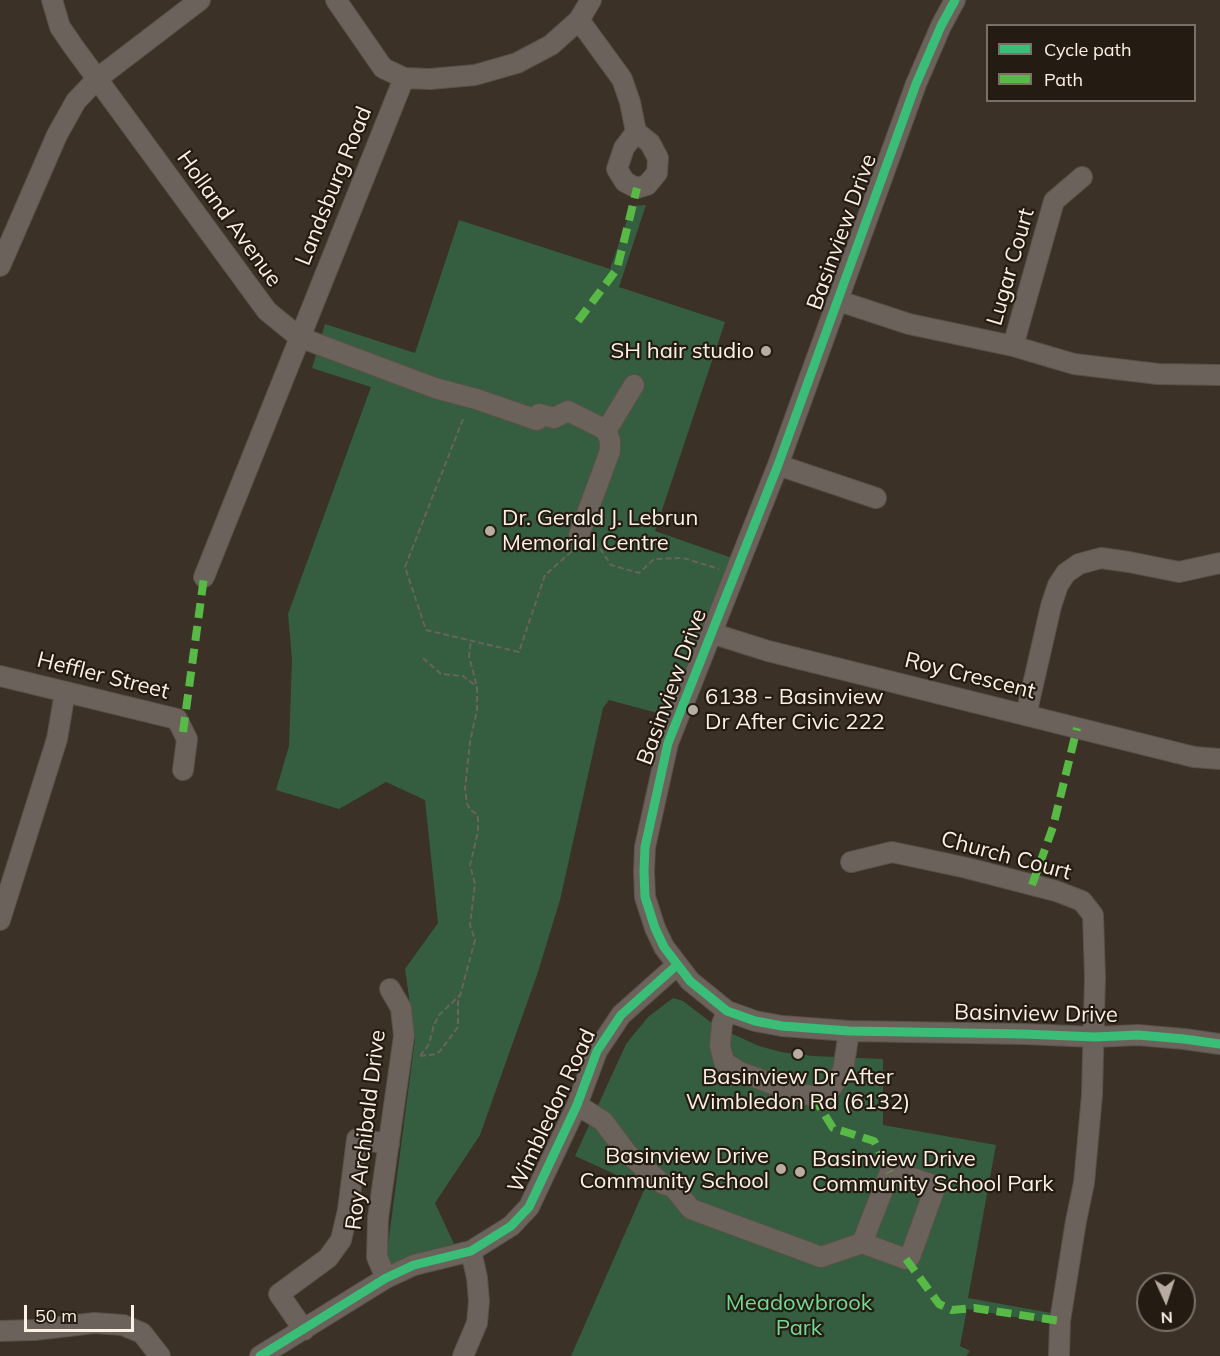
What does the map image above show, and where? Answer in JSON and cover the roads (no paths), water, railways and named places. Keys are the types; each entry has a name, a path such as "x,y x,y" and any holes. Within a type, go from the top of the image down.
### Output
{"street":[{"name":"Holland Avenue","path":"52,0 60,27 158,164 267,311 299,337 435,388 538,417 554,418 568,411 606,432"},
{"path":"0,266 57,135 76,101 98,78 200,0"},
{"path":"336,0 383,68 404,78 430,79 475,75 517,63 551,45 579,20 591,0"},
{"name":"Basinview Drive","path":"956,0 941,26 916,84 778,465 668,743 645,847 645,897 664,947 690,981 728,1011 755,1021 782,1026 849,1031 1095,1037 1138,1035 1220,1044"},
{"path":"579,20 622,79 630,102 636,132"},
{"name":"Landsburg Road","path":"204,577 404,78"},
{"name":"Lugar Court","path":"1013,346 1054,201 1082,177"},
{"path":"838,301 909,324 1013,346 1074,364 1158,374 1220,375"},
{"path":"579,536 610,451 610,440 606,432 634,385"},
{"path":"778,465 876,498"},
{"path":"1026,715 1051,606 1058,585 1066,573 1079,564 1101,558 1179,572 1220,563"},
{"name":"Roy Crescent","path":"711,633 768,651 1194,757 1220,759"},
{"name":"Heffler Street","path":"0,676 177,719 187,739 183,770"},
{"path":"0,920 57,739 65,692"},
{"name":"Church Court","path":"851,862 892,852 1056,891 1082,902 1093,915 1095,1037 1092,1095 1084,1183 1060,1321 1059,1356"},
{"name":"Wimbledon Road","path":"260,1356 386,1278 414,1265 471,1251 511,1226 529,1207 577,1105 597,1051 621,1015 677,965"},
{"name":"Roy Archibald Drive","path":"386,1278 377,1257 378,1218 404,1036 401,1008 390,989"},
{"path":"728,1011 722,1024 720,1046 724,1062 738,1071 796,1093 813,1096 830,1090 843,1071 849,1031"},
{"path":"577,1105 603,1121 627,1153 663,1184 673,1187 692,1209 821,1257 862,1243 906,1260 910,1257 935,1188 933,1185 890,1172 862,1243"},
{"path":"304,1330 279,1294 328,1258 341,1240 348,1210 357,1139 389,1144"},
{"path":"463,1356 477,1323 479,1300 471,1251"},
{"path":"0,1331 34,1330 94,1323 123,1325 142,1333 160,1356"}],"place":[{"name":"SH hair studio","path":"766,351"},
{"name":"Dr. Gerald J. Lebrun Memorial Centre","path":"490,531"},
{"name":"6138 - Basinview Dr After Civic 222","path":"693,710"},
{"name":"Basinview Dr After Wimbledon Rd (6132)","path":"798,1054"},
{"name":"Basinview Drive Community School","path":"781,1169"},
{"name":"Basinview Drive Community School Park","path":"800,1172"}],"park label":[{"name":"Meadowbrook Park","path":"799,1316"}]}
